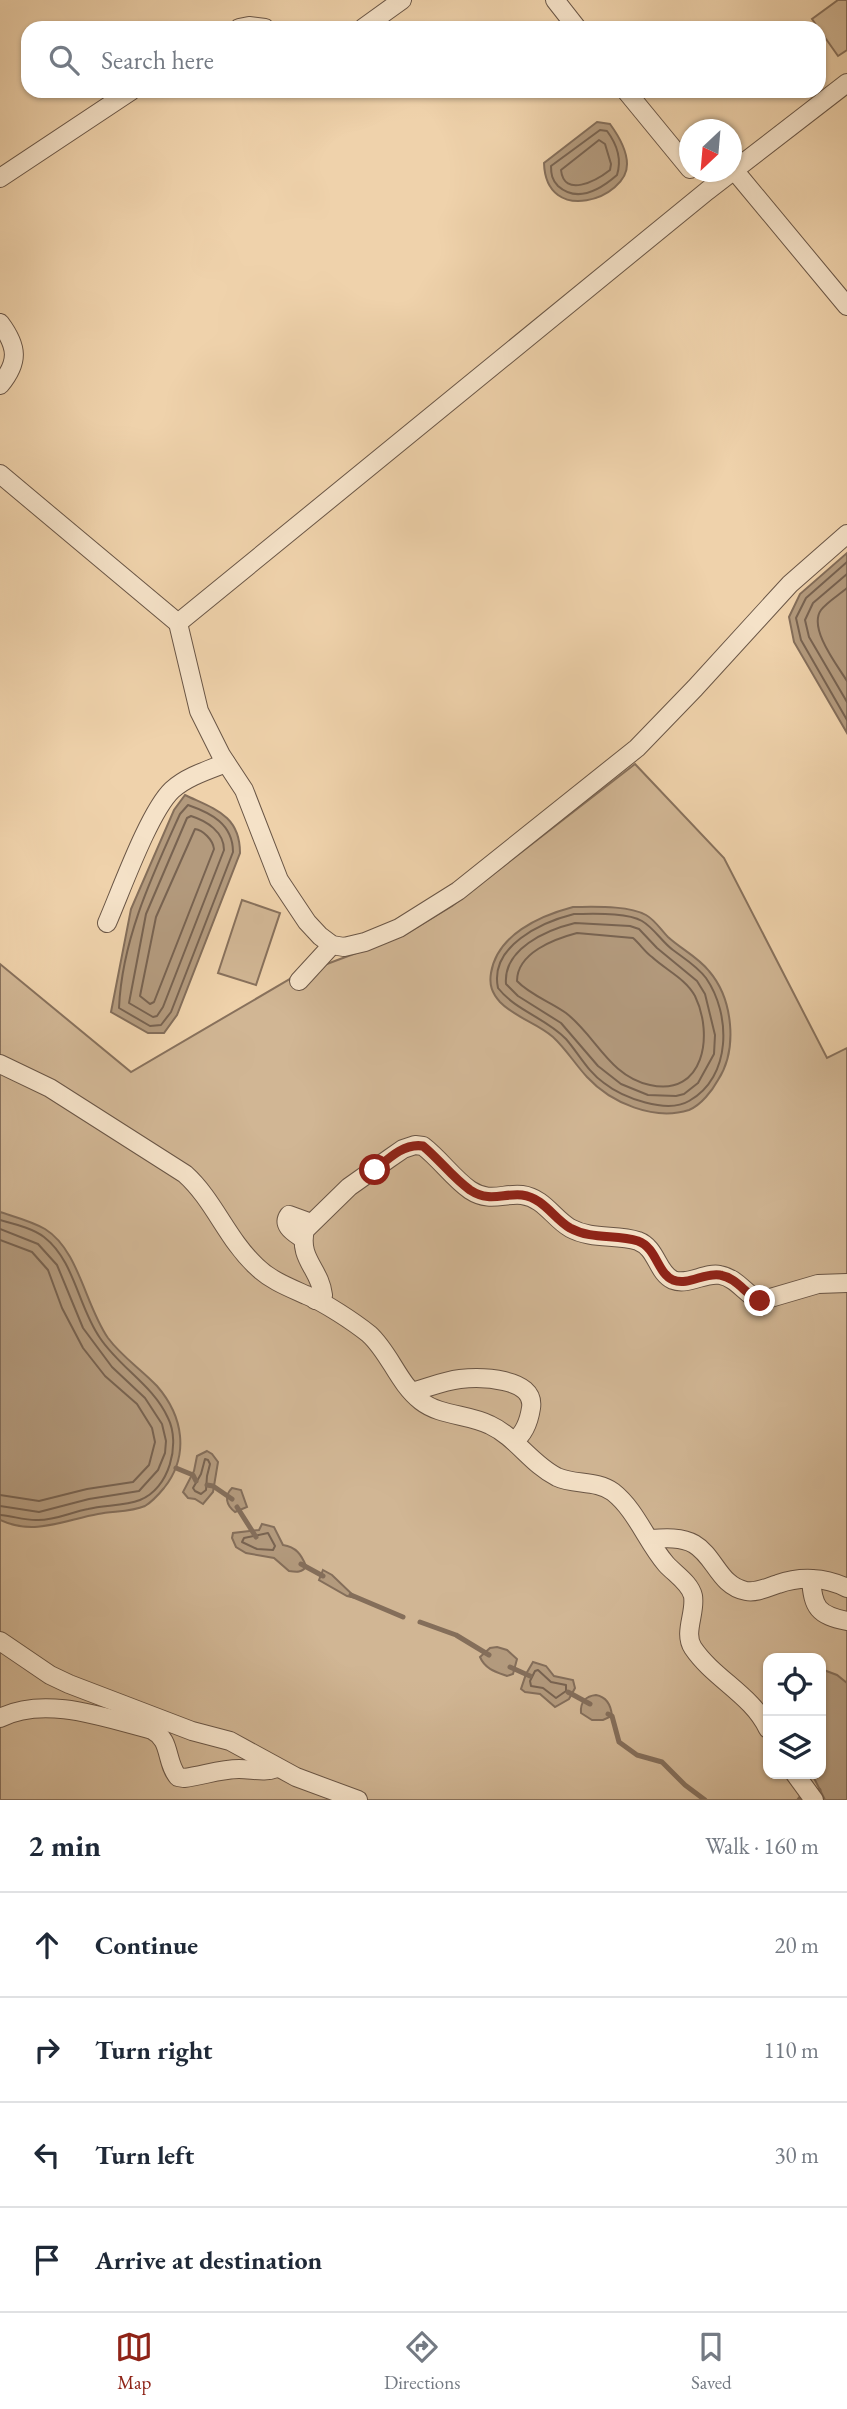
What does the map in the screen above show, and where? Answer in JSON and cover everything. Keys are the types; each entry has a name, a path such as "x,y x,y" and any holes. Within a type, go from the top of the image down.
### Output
{"street":[{"path":"373,21 402,0"},
{"path":"555,0 572,21"},
{"path":"742,164 847,83"},
{"path":"0,178 120,98"},
{"path":"632,98 679,156"},
{"path":"742,180 847,306"},
{"path":"700,182 707,191"},
{"path":"178,623 719,182"},
{"path":"0,323 12,343 16,359 0,385"},
{"path":"0,474 178,623 199,711 226,763 244,790 279,880 307,922 320,936 332,944 344,947 365,942 398,928 458,891 637,748 790,584 847,534"},
{"path":"107,923 156,813 172,790 197,775 226,763"},
{"path":"299,981 332,944"},
{"path":"0,1064 50,1088 185,1174 199,1186 224,1227 257,1268 359,1327 378,1343 412,1392 432,1408 488,1424 558,1478 611,1491 626,1506 666,1563 690,1588 693,1606 691,1644 713,1670 754,1708 763,1722"},
{"path":"315,1300 323,1295 321,1283 305,1256 307,1231 349,1187 403,1149 415,1145 423,1146 470,1189 481,1195 496,1198 522,1195 543,1203 561,1222 578,1231 639,1242 649,1247 667,1276 674,1280 683,1282 718,1274 737,1283 760,1301 818,1284 847,1283"},
{"path":"412,1392 457,1379 508,1381 519,1386 528,1393 532,1403 522,1435 513,1441"},
{"path":"651,1539 671,1538 695,1544 726,1581 747,1591 758,1591 794,1579 825,1580 847,1588"},
{"path":"811,1579 812,1594 820,1611 827,1616 847,1621"},
{"path":"0,1641 60,1680 192,1731 230,1741 325,1795 358,1800"},
{"path":"0,1718 22,1709 36,1708 69,1711 152,1730 165,1740 173,1771 178,1777 225,1770 260,1772 277,1768"},
{"path":"800,1779 814,1800"}],"shaded area":[{"path":"838,0 847,0 847,50 838,56 826,39 826,21 812,19"},
{"path":"635,764 724,858 827,1058 847,1048 847,1800 0,1800 0,964 131,1072 295,976 404,935 452,906"},
{"path":"242,900 280,913 256,985 218,973"}],"water":[{"path":"597,122 610,124 622,143 627,164 624,176 602,196 571,200 558,195 548,183 544,163"},
{"path":"847,553 847,733 794,642 789,617 800,594"},
{"path":"185,795 215,809 230,822 239,840 240,853 177,1015 164,1033 148,1033 111,1012 131,909 174,810"},
{"path":"573,907 620,908 646,915 668,937 705,966 717,982 728,1010 728,1054 716,1084 693,1108 676,1113 648,1111 608,1095 587,1077 553,1037 512,1012 495,995 491,985 491,973 502,948 522,929 534,922"},
{"path":"0,1212 40,1226 57,1238 74,1264 108,1338 157,1386 173,1410 180,1436 178,1462 164,1488 145,1506 37,1527 13,1525 0,1520"},
{"path":"207,1451 218,1462 213,1492 203,1504 188,1498 183,1492 194,1471 197,1456"},
{"path":"232,1488 241,1490 247,1507 235,1512 230,1506 227,1497"},
{"path":"262,1524 274,1527 283,1545 298,1552 306,1566 303,1570 289,1571 274,1558 246,1553 236,1547 233,1533 259,1530"},
{"path":"323,1570 356,1598 347,1596 319,1580"},
{"path":"490,1648 507,1650 517,1659 513,1674 507,1676 499,1673 482,1661 480,1657"},
{"path":"533,1662 546,1666 554,1676 573,1680 575,1688 569,1699 555,1707 540,1694 521,1689"},
{"path":"826,1671 847,1683 847,1800 825,1800 814,1779 826,1779"},
{"path":"596,1695 608,1702 612,1716 603,1720 592,1720 581,1713 584,1700"}],"waterway":[{"path":"176,1468 193,1475 196,1481"},
{"path":"207,1485 232,1499"},
{"path":"237,1507 256,1537"},
{"path":"301,1564 323,1576"},
{"path":"351,1595 403,1617"},
{"path":"420,1622 456,1635 489,1655"},
{"path":"510,1667 530,1676"},
{"path":"568,1692 590,1704"},
{"path":"608,1714 612,1716 619,1742 637,1755 662,1762 705,1800"},
{"path":"799,1800 802,1796 819,1790"}],"route":[{"path":"375,1170 403,1149 415,1145 423,1146 470,1189 481,1195 496,1198 522,1195 532,1198 543,1203 561,1222 584,1234 627,1239 649,1247 667,1276 674,1280 683,1282 718,1274 737,1283 760,1301"}]}
